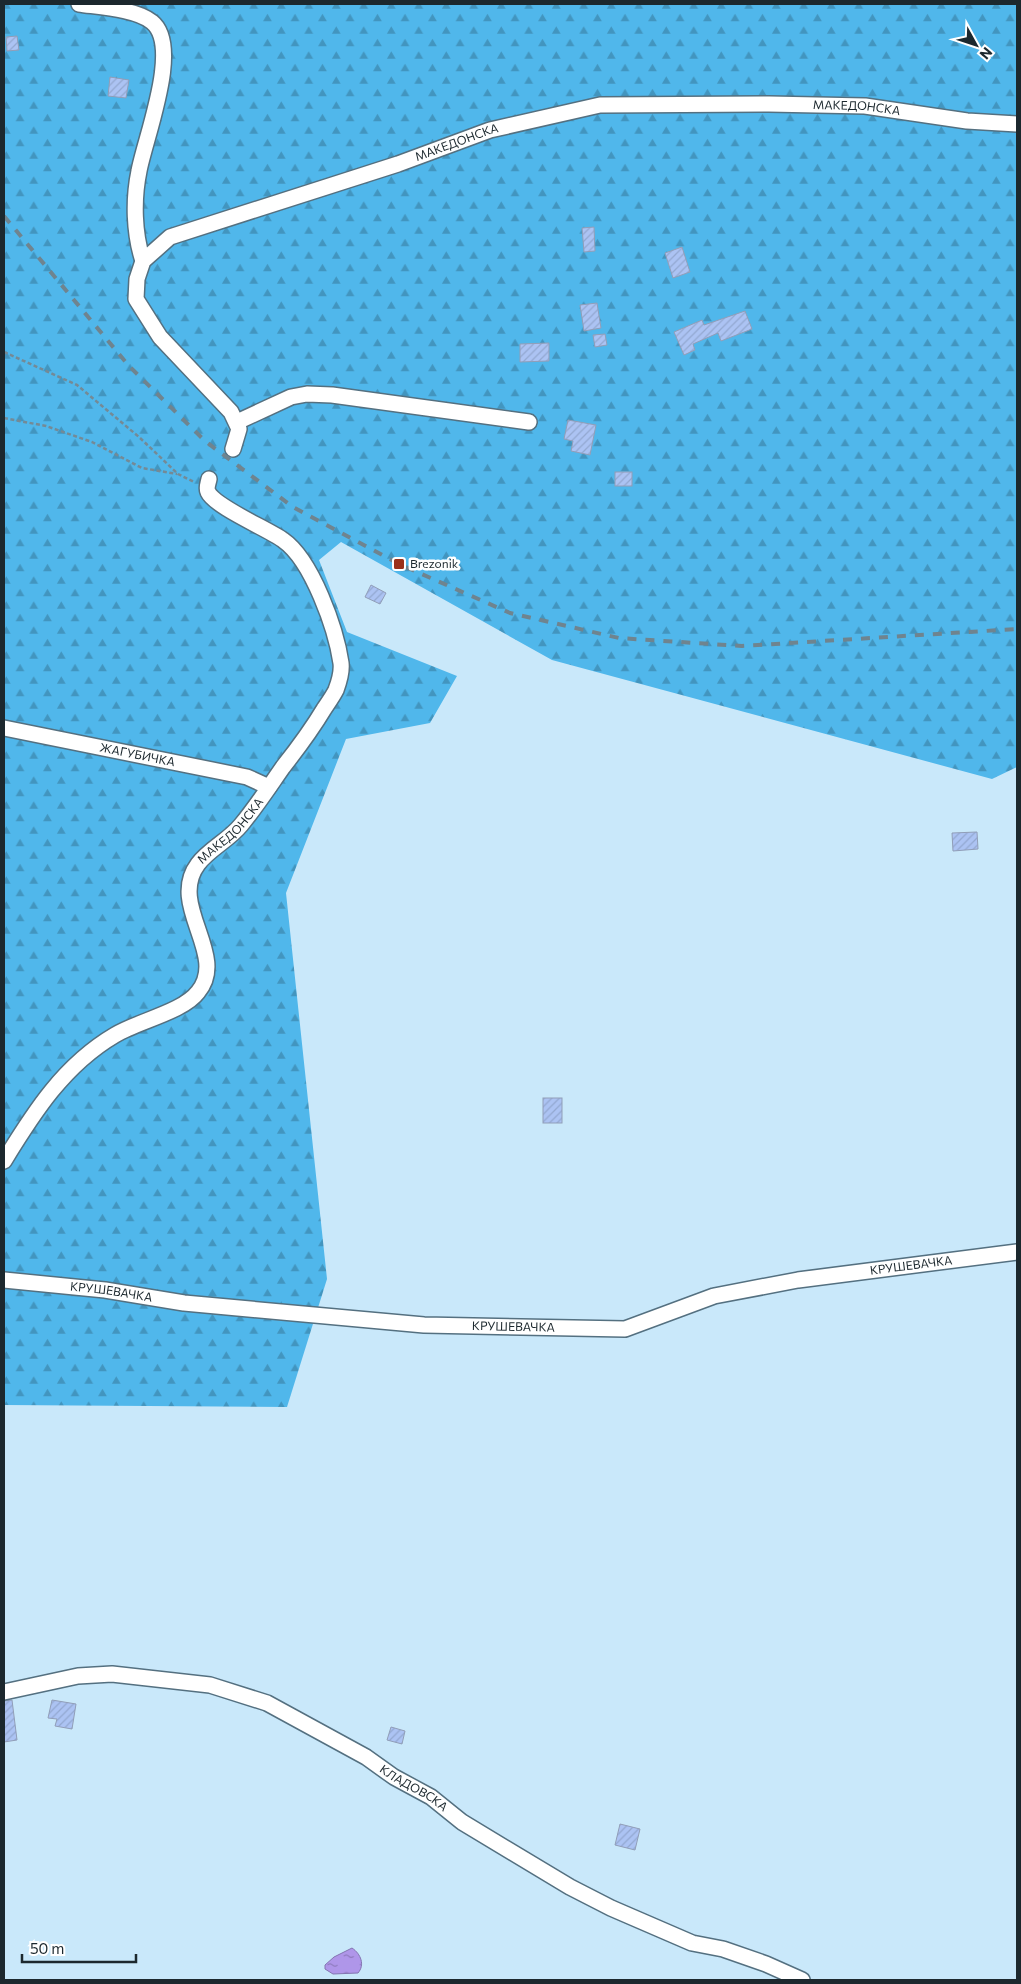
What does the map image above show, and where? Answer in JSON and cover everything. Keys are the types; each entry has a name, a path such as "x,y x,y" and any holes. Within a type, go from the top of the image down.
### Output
{"street":[{"path":"79,4 140,15 152,22 160,31 164,42 164,68 138,172 136,197 139,249 143,262 136,278 136,299 160,337 231,412 239,429 233,449"},
{"name":"МАКЕДОНСКА","path":"143,262 170,237 398,164 490,130 600,105 769,104 865,106 967,121 1017,124"},
{"path":"237,422 291,397 307,394 528,422"},
{"name":"МАКЕДОНСКА","path":"4,1161 27,1122 53,1088 82,1058 116,1034 190,1001 200,991 207,977 206,960 201,936 190,910 191,877 198,864 240,827 311,730 336,691 342,666 317,586 298,553 284,540 209,495 208,484"},
{"name":"ЖАГУБИЧКА","path":"4,728 247,776 268,787"},
{"name":"КРУШЕВАЧКА","path":"4,1280 105,1290 184,1303 424,1325 625,1329 714,1296 798,1280 1017,1252"},
{"name":"КЛАДОВСКА","path":"4,1692 78,1676 112,1674 210,1685 267,1703 366,1757 394,1777 431,1797 462,1822 611,1908 692,1943 723,1949 766,1964 802,1980"}],"path":[{"path":"4,352 76,386 178,474"},
{"path":"4,418 46,426 92,442 142,468 178,474 208,484"}],"green space":[{"path":"4,4 1017,4 1017,767 992,779 552,660 341,542 319,560 347,632 457,676 430,723 346,739 286,893 327,1279 287,1407 4,1405"}],"water":[{"path":"352,1948 358,1953 362,1963 358,1973 333,1974 325,1969 325,1965 334,1957"}],"building":[{"path":"17,36 19,50 7,51 6,37"},
{"path":"110,77 129,80 126,98 108,96"},
{"path":"594,227 595,251 584,252 582,228"},
{"path":"682,247 690,272 673,278 665,253"},
{"path":"597,303 601,328 584,331 580,305"},
{"path":"745,311 752,329 721,341 718,333 693,344 695,350 684,355 674,332 702,320 704,325"},
{"path":"605,334 607,345 595,347 593,335"},
{"path":"549,343 549,361 520,362 520,344"},
{"path":"568,420 596,425 590,455 571,451 573,441 564,439"},
{"path":"615,472 632,472 632,486 615,486"},
{"path":"371,585 386,593 380,604 365,597"},
{"path":"977,832 978,849 953,851 952,833"},
{"path":"543,1098 562,1098 562,1123 543,1123"},
{"path":"12,1700 17,1740 4,1742 4,1701"},
{"path":"52,1700 76,1704 72,1729 55,1726 57,1719 48,1718"},
{"path":"391,1727 405,1731 402,1744 387,1740"},
{"path":"620,1824 640,1829 635,1850 615,1845"}],"railway":[{"path":"4,216 129,366 205,441 293,507 399,564 510,613 619,638 742,646 1017,629"}],"place":[{"name":"Brezonik","path":"399,564"}]}
